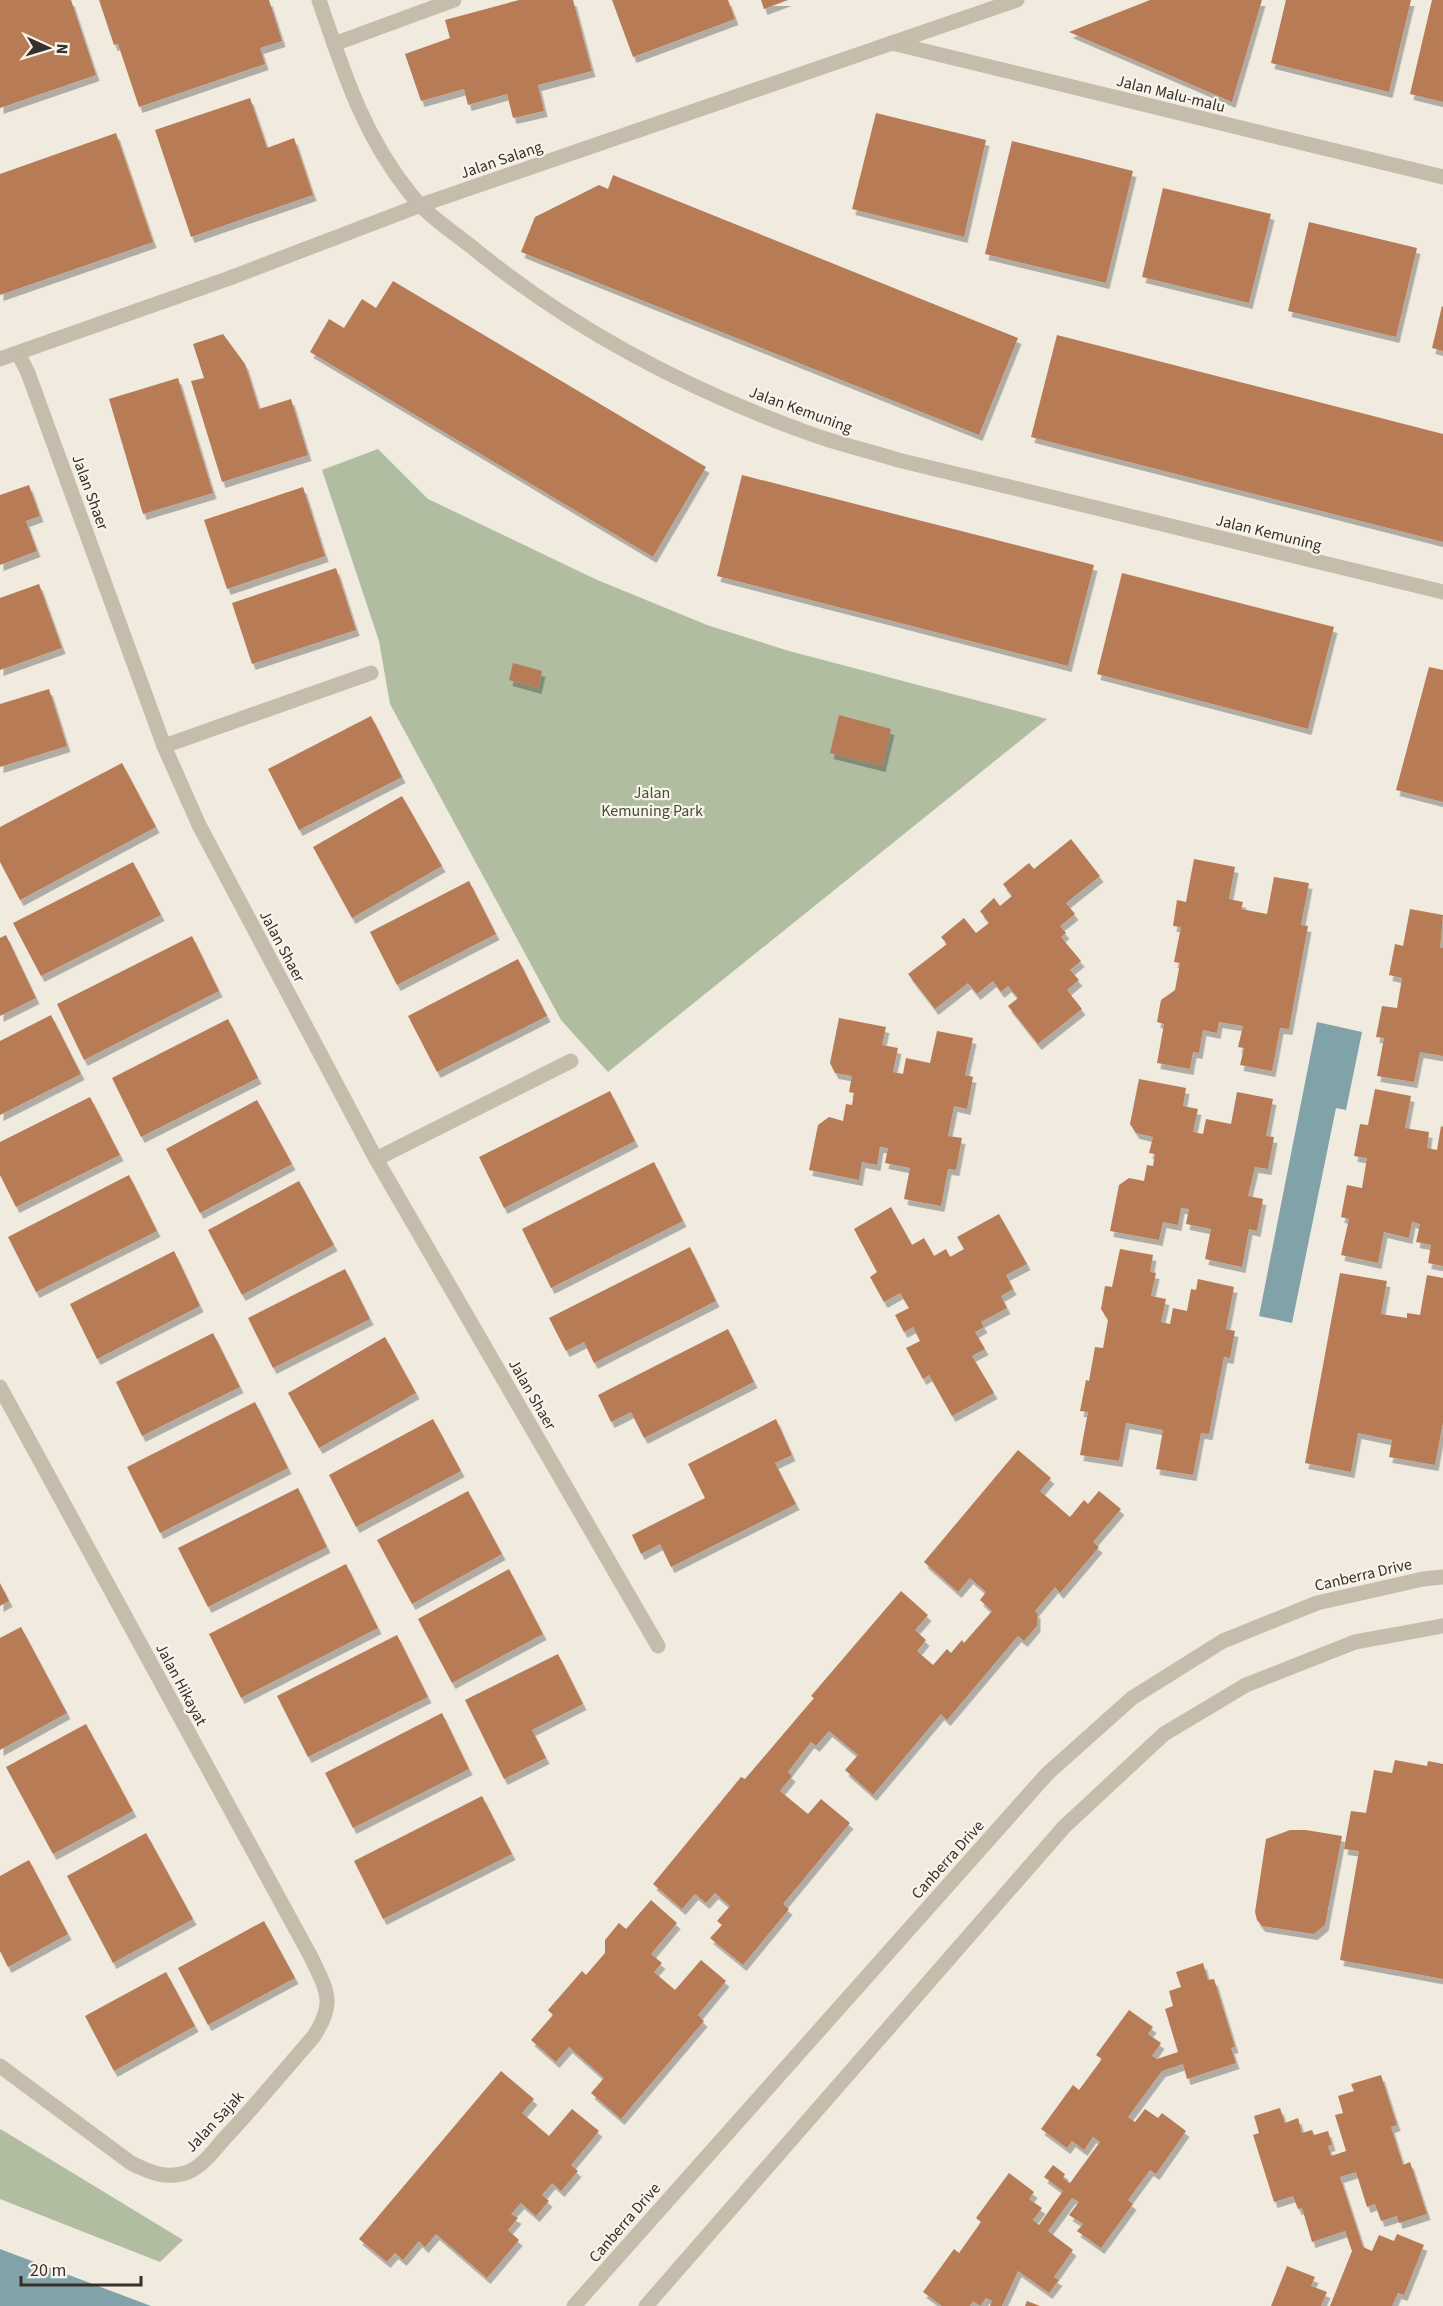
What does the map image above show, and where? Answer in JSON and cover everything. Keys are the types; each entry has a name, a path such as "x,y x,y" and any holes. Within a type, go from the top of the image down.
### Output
{"street":[{"name":"Jalan Kemuning","path":"319,0 357,108 379,150 420,205 518,284 578,324 666,372 747,410 813,435 898,460 1443,592"},
{"path":"334,44 454,0"},
{"name":"Jalan Salang","path":"0,359 227,279 420,205 1017,0"},
{"name":"Jalan Malu-malu","path":"892,43 1443,177"},
{"name":"Jalan Shaer","path":"18,353 28,373 164,746 199,825 376,1159 658,1646"},
{"path":"164,746 370,673"},
{"path":"376,1159 571,1061"},
{"name":"Jalan Hikayat","path":"0,1387 311,1957 329,2000"},
{"name":"Canberra Drive","path":"574,2306 1047,1774 1132,1698 1223,1641 1317,1603 1423,1579 1443,1577"},
{"path":"646,2306 1064,1827 1164,1734 1246,1685 1355,1642 1427,1627 1443,1626"},
{"name":"Jalan Sajak","path":"0,2067 130,2163 150,2173 171,2176 190,2171 206,2159 234,2128 314,2036 325,2019 329,2000"}],"green space":[{"name":"Jalan Kemuning Park","path":"378,449 428,499 595,579 707,625 789,651 1047,719 608,1072 561,1020 390,704 379,641 322,470"},
{"path":"0,2129 183,2240 160,2262 0,2199"}],"water":[{"path":"1317,1022 1362,1032 1346,1110 1336,1108 1292,1323 1259,1316"},
{"path":"0,2249 151,2306 0,2306"}],"building":[{"path":"0,0 71,0 96,75 0,108"},
{"path":"99,0 269,0 282,41 260,48 265,64 139,107 118,44 114,45"},
{"path":"519,0 573,0 592,71 538,85 544,111 513,118 507,94 468,105 464,89 421,101 405,54 450,38 445,20"},
{"path":"612,0 728,0 735,19 633,57"},
{"path":"761,0 788,0 764,9"},
{"path":"1150,0 1262,0 1232,102 1069,32"},
{"path":"1286,0 1411,0 1389,92 1271,63"},
{"path":"1432,0 1443,0 1443,102 1410,94"},
{"path":"250,98 267,148 294,138 313,195 191,237 155,130"},
{"path":"876,113 986,140 964,237 852,209"},
{"path":"116,133 153,242 0,295 0,174"},
{"path":"1012,141 1133,171 1106,283 985,254"},
{"path":"613,175 1018,338 979,435 521,252 535,217 599,185 608,189"},
{"path":"1163,188 1271,214 1249,303 1142,277"},
{"path":"1309,222 1417,248 1396,337 1288,311"},
{"path":"393,281 706,467 653,557 310,352 329,319 344,328 362,299 376,308"},
{"path":"1443,307 1443,351 1432,348"},
{"path":"223,334 245,364 259,409 291,399 308,455 222,482 191,381 204,378 193,344"},
{"path":"1057,335 1443,434 1443,542 1031,437"},
{"path":"178,378 213,493 143,514 109,399"},
{"path":"742,475 1094,565 1068,666 717,576"},
{"path":"29,485 40,516 26,521 37,551 0,565 0,495"},
{"path":"303,487 325,556 227,589 204,520"},
{"path":"336,568 356,630 252,664 232,603"},
{"path":"1122,573 1334,627 1308,729 1097,674"},
{"path":"39,584 62,648 0,670 0,598"},
{"path":"513,663 542,671 538,688 509,680"},
{"path":"1429,667 1443,670 1443,802 1396,790"},
{"path":"49,689 67,746 0,767 0,704"},
{"path":"839,715 891,729 882,766 830,753"},
{"path":"371,716 402,777 299,830 268,769"},
{"path":"122,763 156,827 20,900 0,862 0,827"},
{"path":"402,796 442,866 352,918 313,847"},
{"path":"1071,839 1100,876 1066,903 1075,914 1060,926 1066,933 1061,937 1081,961 1070,970 1079,980 1067,990 1082,1009 1038,1044 1008,1006 1018,998 1008,986 1001,992 993,981 977,994 968,983 935,1009 908,974 947,944 941,937 964,918 976,933 989,923 980,911 994,898 1000,906 1012,896 1003,884 1029,863 1034,869"},
{"path":"1194,859 1235,867 1229,899 1243,902 1241,909 1267,914 1274,877 1309,883 1301,925 1308,926 1289,1029 1280,1028 1272,1071 1240,1065 1244,1048 1238,1047 1243,1026 1219,1022 1217,1033 1203,1030 1199,1053 1193,1052 1190,1069 1157,1063 1164,1024 1157,1022 1161,1000 1175,990 1180,963 1174,962 1181,927 1173,926 1177,900 1186,902"},
{"path":"133,862 161,915 41,976 13,923"},
{"path":"469,881 496,934 397,985 370,932"},
{"path":"1410,909 1443,915 1440,948 1443,948 1443,1056 1420,1052 1414,1082 1377,1076 1384,1038 1376,1037 1382,1006 1397,1008 1402,978 1389,975 1395,944 1403,946"},
{"path":"6,935 36,998 0,1016 0,938"},
{"path":"192,936 219,991 84,1060 57,1004"},
{"path":"518,959 547,1016 437,1072 408,1016"},
{"path":"51,1015 81,1074 0,1115 0,1041"},
{"path":"839,1018 886,1027 882,1045 898,1048 893,1072 903,1074 906,1058 930,1063 937,1031 973,1038 965,1075 973,1077 967,1109 954,1106 948,1136 962,1138 956,1170 948,1169 941,1206 904,1199 910,1168 885,1163 888,1148 880,1147 877,1165 862,1162 859,1180 809,1170 818,1125 829,1117 843,1121 846,1104 852,1105 854,1093 849,1092 852,1076 835,1073 830,1063"},
{"path":"228,1019 258,1078 141,1137 112,1078"},
{"path":"1139,1079 1186,1088 1183,1106 1198,1109 1193,1132 1203,1134 1206,1119 1231,1124 1237,1092 1273,1099 1266,1136 1274,1137 1268,1169 1255,1167 1248,1196 1263,1199 1257,1231 1249,1229 1242,1267 1205,1259 1211,1229 1186,1224 1189,1209 1181,1208 1178,1225 1163,1222 1159,1240 1110,1231 1119,1185 1129,1178 1144,1181 1147,1165 1153,1166 1155,1154 1149,1153 1153,1137 1136,1133 1130,1124"},
{"path":"1375,1089 1411,1096 1405,1128 1429,1132 1427,1148 1437,1150 1441,1126 1443,1127 1443,1266 1428,1263 1431,1245 1416,1242 1420,1224 1412,1222 1409,1238 1384,1232 1378,1263 1341,1255 1349,1219 1341,1217 1347,1185 1362,1188 1367,1158 1354,1156 1360,1124 1368,1125"},
{"path":"610,1091 635,1141 504,1208 479,1157"},
{"path":"90,1097 120,1155 16,1207 0,1175 0,1142"},
{"path":"257,1100 292,1164 200,1213 166,1149"},
{"path":"654,1162 683,1221 551,1288 522,1229"},
{"path":"129,1175 157,1231 36,1292 8,1237"},
{"path":"299,1181 334,1245 242,1295 208,1230"},
{"path":"891,1207 912,1245 924,1238 934,1256 946,1249 950,1257 964,1249 957,1237 999,1214 1027,1264 1006,1275 1013,1289 1001,1296 1007,1308 981,1322 984,1327 975,1332 985,1349 972,1356 994,1393 952,1416 929,1375 923,1379 906,1348 920,1341 913,1327 904,1332 895,1315 909,1308 900,1293 884,1302 870,1277 877,1272 854,1229"},
{"path":"690,1247 716,1301 594,1363 584,1342 566,1351 549,1318"},
{"path":"1120,1249 1153,1255 1150,1272 1156,1273 1151,1296 1166,1299 1161,1322 1170,1324 1173,1308 1187,1311 1191,1289 1196,1290 1198,1279 1234,1287 1226,1329 1235,1331 1230,1358 1224,1357 1209,1434 1201,1433 1193,1475 1156,1469 1163,1430 1126,1423 1119,1461 1080,1455 1088,1412 1080,1411 1086,1380 1089,1381 1095,1347 1103,1348 1108,1320 1101,1309 1105,1286 1112,1287"},
{"path":"174,1251 200,1306 97,1359 70,1304"},
{"path":"345,1269 370,1319 273,1368 248,1318"},
{"path":"1340,1273 1387,1281 1381,1314 1407,1318 1407,1313 1420,1315 1427,1275 1443,1278 1443,1422 1435,1465 1389,1457 1392,1440 1358,1433 1351,1472 1305,1463"},
{"path":"728,1329 754,1382 644,1438 631,1412 611,1422 598,1395"},
{"path":"213,1333 240,1387 142,1436 116,1382"},
{"path":"385,1337 416,1393 319,1448 288,1393"},
{"path":"255,1402 288,1468 160,1533 127,1467"},
{"path":"433,1419 461,1471 356,1527 329,1475"},
{"path":"776,1419 792,1455 775,1463 796,1504 671,1567 660,1544 641,1554 632,1535 705,1498 688,1464"},
{"path":"1018,1450 1051,1478 1040,1491 1070,1517 1084,1500 1088,1504 1099,1491 1121,1509 1093,1542 1099,1547 1060,1593 1055,1587 1035,1611 1037,1626 1024,1641 1018,1636 947,1720 941,1714 873,1795 845,1770 858,1755 829,1731 816,1746 811,1742 788,1772 792,1776 780,1791 808,1814 821,1799 850,1823 783,1904 789,1909 743,1965 710,1938 722,1925 717,1921 730,1906 715,1893 706,1903 695,1894 682,1909 653,1884 741,1777 745,1779 814,1698 811,1696 901,1591 928,1615 915,1630 926,1640 917,1651 933,1665 947,1649 951,1653 962,1640 964,1643 992,1611 980,1600 986,1592 970,1578 958,1592 924,1562"},
{"path":"298,1488 327,1547 208,1607 178,1548"},
{"path":"468,1491 502,1554 412,1604 377,1540"},
{"path":"346,1564 378,1628 241,1698 209,1634"},
{"path":"509,1569 543,1634 452,1683 418,1619"},
{"path":"0,1583 9,1601 0,1606"},
{"path":"21,1627 67,1713 0,1750 0,1638"},
{"path":"397,1635 428,1697 308,1757 277,1696"},
{"path":"558,1654 583,1704 532,1730 546,1758 504,1779 465,1700"},
{"path":"442,1713 469,1769 353,1828 325,1773"},
{"path":"86,1724 133,1811 53,1854 6,1767"},
{"path":"1395,1760 1427,1766 1428,1761 1443,1764 1443,1979 1340,1960 1359,1851 1344,1849 1351,1811 1366,1813 1374,1770 1392,1773"},
{"path":"482,1796 512,1854 383,1919 354,1861"},
{"path":"1290,1830 1306,1830 1342,1836 1325,1925 1314,1934 1262,1926 1255,1912 1266,1839"},
{"path":"146,1833 193,1919 113,1963 67,1876"},
{"path":"29,1860 68,1934 8,1967 0,1951 0,1876"},
{"path":"651,1900 677,1923 651,1954 662,1963 654,1972 675,1990 701,1960 726,1981 698,2015 704,2021 621,2119 591,2093 604,2078 569,2047 556,2062 531,2040 553,2015 548,2010 582,1971 586,1975 605,1953 605,1940 619,1923 626,1929"},
{"path":"264,1921 295,1978 208,2025 178,1968"},
{"path":"1203,1963 1208,1980 1214,1979 1235,2047 1231,2048 1236,2063 1187,2079 1183,2064 1162,2071 1128,2117 1135,2122 1145,2109 1158,2118 1162,2113 1186,2131 1156,2174 1150,2170 1128,2200 1133,2204 1101,2248 1077,2231 1083,2224 1069,2215 1079,2202 1072,2198 1048,2231 1073,2250 1054,2277 1059,2280 1049,2293 1018,2271 1002,2306 990,2306 992,2301 986,2298 980,2306 973,2301 970,2306 942,2306 923,2292 954,2249 959,2253 981,2222 976,2218 1009,2173 1034,2192 1029,2199 1042,2208 1033,2220 1039,2225 1063,2191 1044,2177 1053,2165 1065,2174 1063,2178 1070,2183 1100,2142 1093,2137 1084,2150 1072,2141 1067,2148 1041,2129 1073,2085 1079,2090 1102,2059 1096,2055 1129,2010 1153,2027 1148,2034 1161,2043 1152,2056 1157,2059 1178,2052 1165,2009 1173,2006 1169,1991 1181,1987 1176,1972"},
{"path":"166,1972 195,2026 114,2071 85,2016"},
{"path":"501,2071 534,2099 522,2113 549,2136 572,2109 599,2131 571,2165 578,2171 561,2191 552,2183 542,2195 549,2201 536,2216 521,2203 511,2214 518,2218 508,2230 519,2240 487,2278 436,2234 425,2247 419,2241 403,2260 395,2253 387,2262 359,2239"},
{"path":"1381,2075 1397,2125 1391,2127 1403,2165 1410,2162 1427,2214 1399,2223 1397,2216 1381,2221 1375,2204 1367,2207 1356,2172 1340,2177 1363,2247 1372,2251 1379,2235 1394,2241 1397,2234 1424,2245 1404,2295 1398,2293 1392,2306 1330,2306 1352,2251 1345,2231 1312,2242 1302,2208 1298,2209 1293,2196 1274,2202 1253,2135 1259,2133 1254,2116 1280,2108 1285,2123 1298,2118 1302,2133 1312,2130 1314,2135 1328,2131 1332,2145 1328,2146 1331,2156 1346,2151 1335,2115 1343,2113 1338,2096 1354,2091 1351,2084"},
{"path":"1287,2266 1315,2277 1311,2286 1327,2292 1321,2306 1271,2306"},
{"path":"1027,2301 1040,2306 1025,2306"}]}
